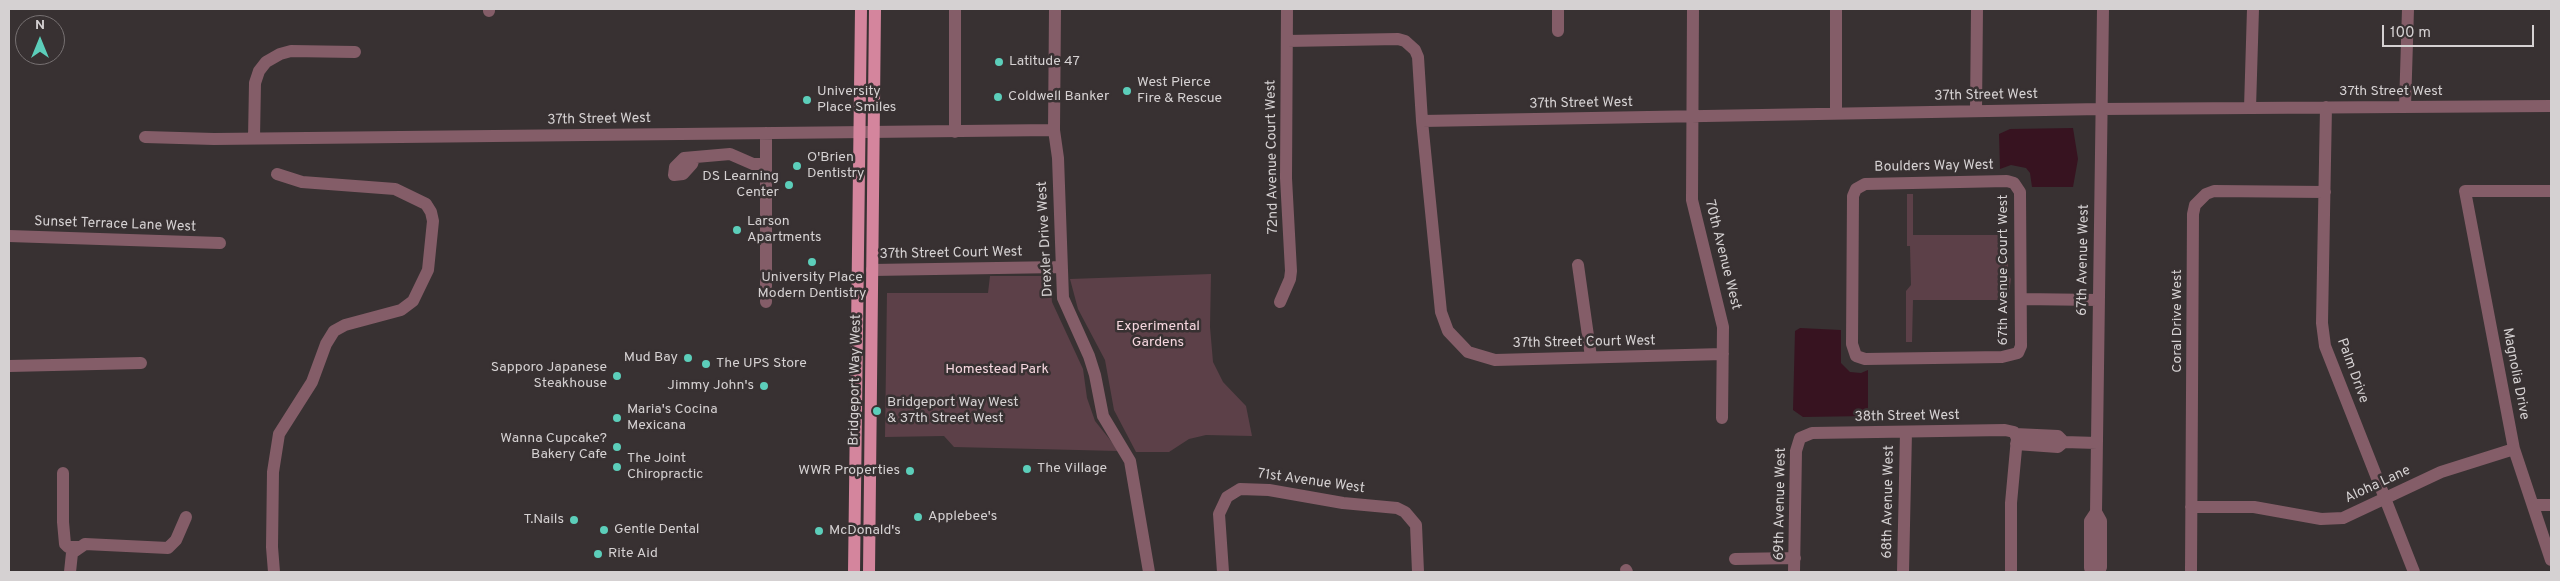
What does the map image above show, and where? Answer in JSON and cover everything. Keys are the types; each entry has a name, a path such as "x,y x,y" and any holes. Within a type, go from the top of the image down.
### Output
{"main road":[{"name":"Bridgeport Way West","path":"854,572 861,9"},
{"name":"Bridgeport Way West","path":"869,572 875,9"}],"street":[{"path":"955,9 955,132"},
{"name":"Drexler Drive West","path":"1055,9 1054,130 1058,158 1060,267 1063,298 1089,356 1095,375 1103,416 1130,461 1149,572"},
{"name":"72nd Avenue Court West","path":"1280,302 1290,279 1286,178 1287,9"},
{"path":"1558,9 1558,30"},
{"name":"70th Avenue West","path":"1693,9 1692,200 1721,312 1723,354 1722,418"},
{"path":"1836,9 1836,113"},
{"path":"1976,112 1977,9"},
{"name":"67th Avenue West","path":"2099,572 2101,567 2101,521 2096,512 2103,9"},
{"path":"2250,108 2253,9"},
{"path":"2406,107 2408,9"},
{"path":"1287,41 1398,39 1405,41 1415,50 1418,57 1422,121"},
{"path":"254,138 255,83 259,71 266,62 280,54 291,51 355,52"},
{"name":"37th Street West","path":"1422,121 1692,118 1836,113 2101,109 2551,106"},
{"name":"Palm Drive","path":"2326,107 2322,323 2325,346 2384,500 2414,572"},
{"name":"37th Street Court West","path":"1422,121 1441,312 1452,337 1468,352 1486,359 1723,354"},
{"name":"37th Street West","path":"145,137 254,138 1054,130"},
{"path":"766,133 766,302"},
{"path":"694,158 730,154 748,163 766,164"},
{"path":"274,572 272,547 273,472 279,434 312,382 326,344 334,331 345,325 398,311 413,301 428,270 432,221 431,212 426,204 395,190 302,182 277,174"},
{"name":"Boulders Way West","path":"2013,356 1865,359 1858,357 1852,350 1852,344 1853,196 1856,189 1865,184 2014,182"},
{"name":"67th Avenue Court West","path":"2013,356 2018,353 2020,346 2021,298 2020,192 2014,182"},
{"name":"Magnolia Drive","path":"2551,190 2464,191 2514,449 2535,505 2551,560"},
{"name":"Coral Drive West","path":"2191,572 2195,205 2206,194 2214,191 2325,192"},
{"name":"Sunset Terrace Lane West","path":"9,236 220,243"},
{"path":"1578,264 1592,357"},
{"name":"37th Street Court West","path":"872,270 1060,267"},
{"path":"2021,298 2098,300"},
{"path":"9,366 141,363"},
{"name":"38th Street West","path":"1800,438 1812,433 2005,430 2016,439 2058,447 2064,442 2097,443"},
{"name":"68th Avenue West","path":"1903,572 1906,432"},
{"name":"69th Avenue West","path":"1794,572 1796,451 1800,438"},
{"path":"2011,572 2011,503 2016,439"},
{"name":"Aloha Lane","path":"2191,507 2268,508 2332,520 2353,514 2441,472 2514,449"},
{"path":"63,473 65,544 68,547 81,547"},
{"name":"71st Avenue West","path":"1223,572 1219,514 1221,506 1227,497 1240,488 1254,488 1343,503 1397,508 1405,512 1416,525 1418,535 1418,572"},
{"path":"2535,505 2551,505"},
{"name":"67th Avenue West","path":"2093,572 2090,568 2090,521 2096,512"},
{"path":"70,572 72,553 91,542 144,548 168,548 176,540 186,517"},
{"path":"1735,559 1795,558"}],"green space":[{"path":"1907,194 1913,194 1913,235 2008,235 2008,275 2011,279 2008,300 1913,300 1912,342 1906,342 1906,291 1911,285 1910,246 1907,246"},
{"name":"Experimental Gardens","path":"1211,274 1210,327 1213,362 1223,382 1246,406 1252,436 1206,435 1189,439 1169,452 1136,452 1114,410 1105,360 1078,309 1070,279"},
{"name":"Homestead Park","path":"990,276 1050,276 1052,302 1083,369 1087,398 1095,421 1119,451 954,447 944,436 885,437 887,293 988,293"}],"shaded area":[{"path":"2073,128 2078,159 2073,187 2032,187 2030,173 2026,168 2011,165 2000,169 1999,134 2010,129"},
{"path":"1800,328 1841,330 1841,363 1850,372 1861,373 1868,370 1868,416 1803,417 1793,410 1795,331"}],"place":[{"name":"Latitude 47","path":"999,62"},
{"name":"West Pierce Fire & Rescue","path":"1127,91"},
{"name":"Coldwell Banker","path":"998,97"},
{"name":"University Place Smiles","path":"807,100"},
{"name":"O'Brien Dentistry","path":"797,166"},
{"name":"DS Learning Center","path":"789,185"},
{"name":"Larson Apartments","path":"737,230"},
{"name":"University Place Modern Dentistry","path":"812,262"},
{"name":"Mud Bay","path":"688,358"},
{"name":"The UPS Store","path":"706,364"},
{"name":"Sapporo Japanese Steakhouse","path":"617,376"},
{"name":"Jimmy John's","path":"764,386"},
{"name":"Bridgeport Way West & 37th Street West","path":"877,411"},
{"name":"Maria's Cocina Mexicana","path":"617,418"},
{"name":"Wanna Cupcake? Bakery Cafe","path":"617,447"},
{"name":"The Joint Chiropractic","path":"617,467"},
{"name":"The Village","path":"1027,469"},
{"name":"WWR Properties","path":"910,471"},
{"name":"Applebee's","path":"918,517"},
{"name":"T.Nails","path":"574,520"},
{"name":"Gentle Dental","path":"604,530"},
{"name":"McDonald's","path":"819,531"},
{"name":"Rite Aid","path":"598,554"}]}
